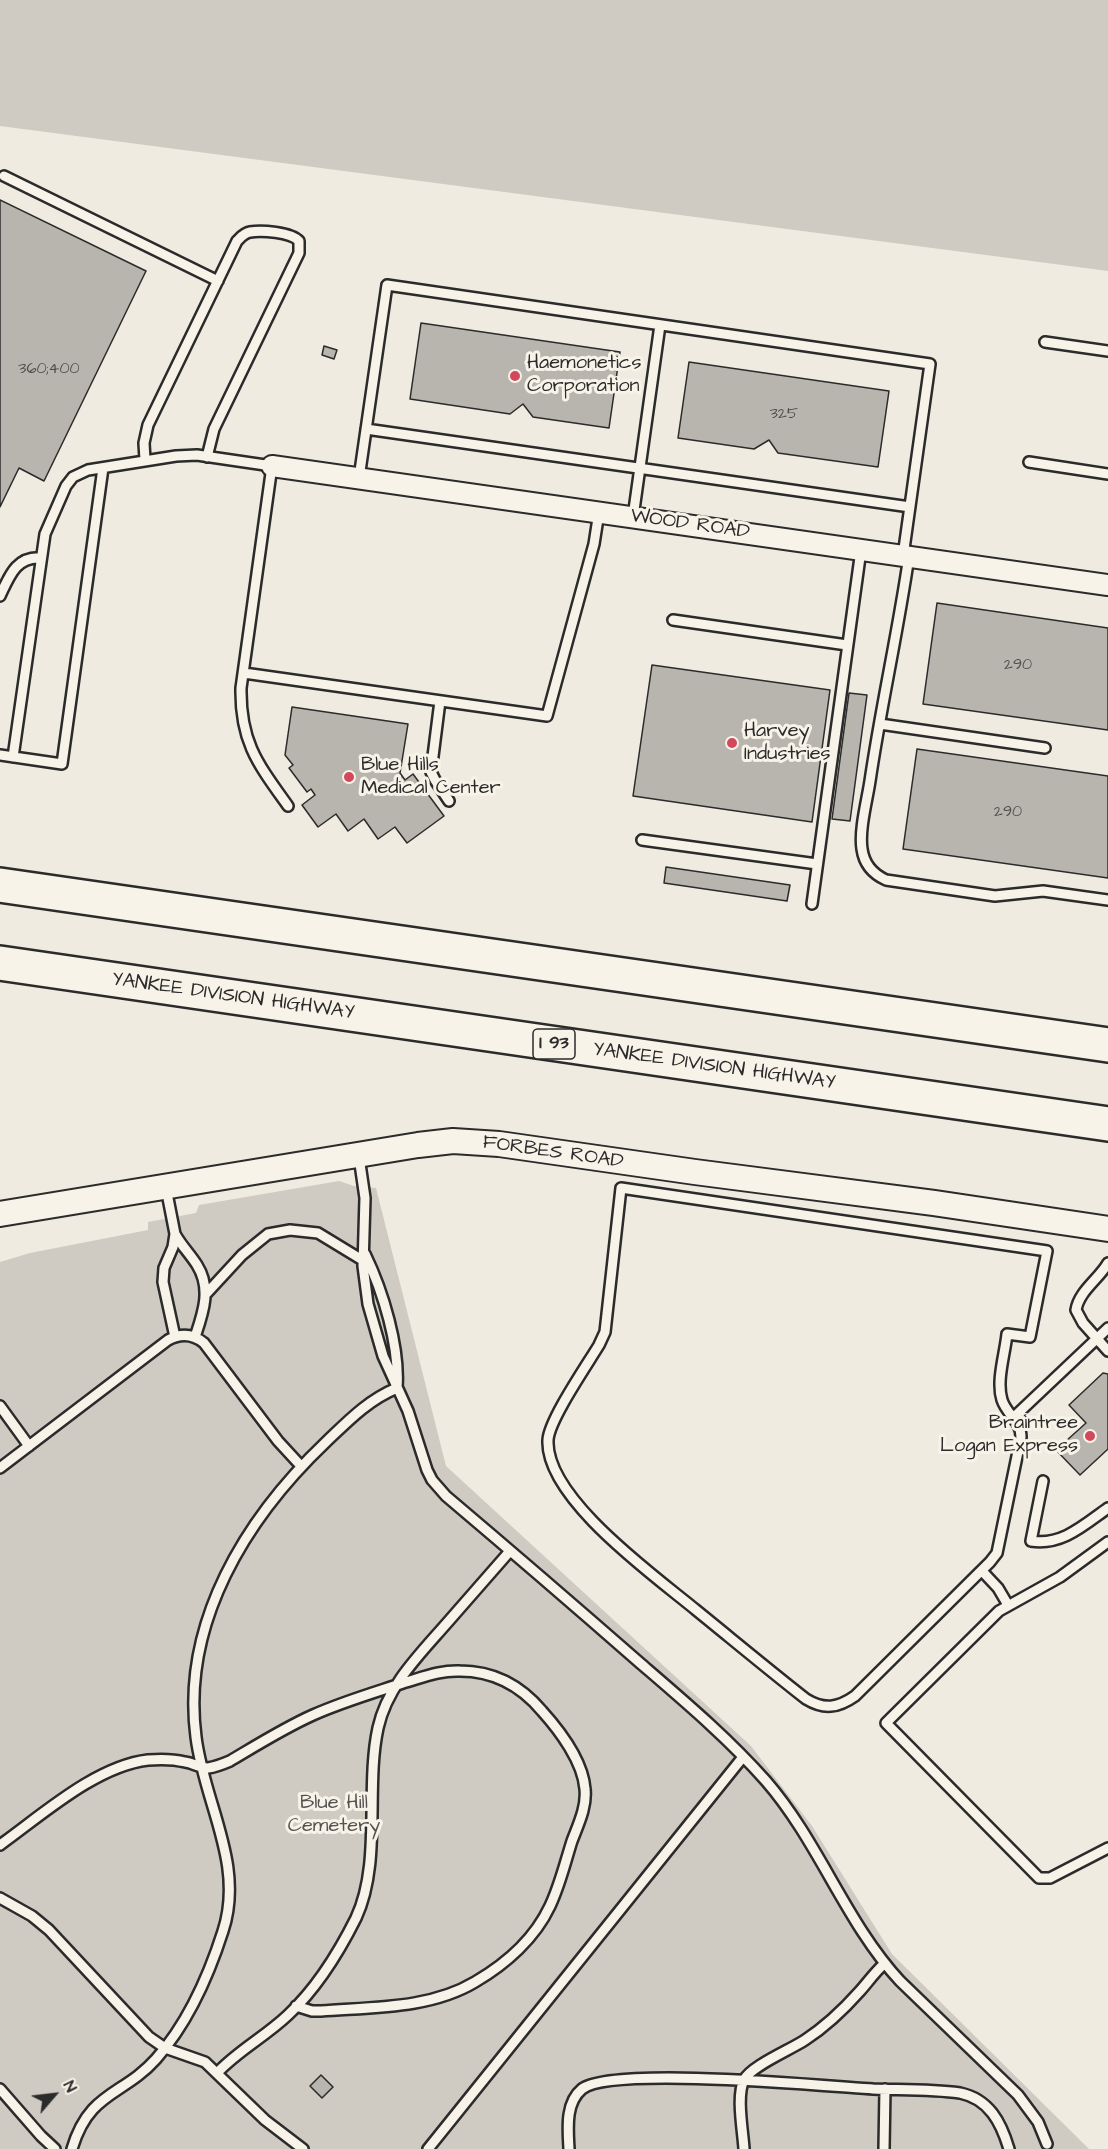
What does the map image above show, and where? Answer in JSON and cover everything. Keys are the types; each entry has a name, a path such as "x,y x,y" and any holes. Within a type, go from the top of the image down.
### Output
{"highway":[{"path":"0,885 1108,1045"},
{"name":"YANKEE DIVISION HIGHWAY","path":"0,963 1108,1124"}],"street":[{"name":"WOOD ROAD","path":"272,466 1108,585"},
{"name":"FORBES ROAD","path":"0,1214 359,1154 453,1141 492,1143 1108,1229"}],"lane":[{"path":"4,176 218,281"},
{"path":"145,460 144,443 148,425 237,241 247,233 286,234 295,237 298,241 299,253 214,429 207,457"},
{"path":"359,478 387,285 930,364 910,507 906,556 862,839 866,862 874,874 886,880 995,896 1043,891 1108,900"},
{"path":"633,517 660,325"},
{"path":"1045,342 1108,351"},
{"path":"366,429 910,507"},
{"path":"13,757 47,528 66,486 73,477 83,471 176,456 207,457 272,466 241,707 247,740 256,761 288,806"},
{"path":"1029,462 1108,474"},
{"path":"0,755 62,764 103,468"},
{"path":"244,673 547,716 594,544 599,512"},
{"path":"812,904 861,549"},
{"path":"0,596 16,566 27,559 41,558"},
{"path":"673,620 847,645"},
{"path":"440,701 431,772 449,801"},
{"path":"880,724 1045,748"},
{"path":"642,840 817,864"},
{"path":"359,1154 365,1198 364,1256 368,1304 383,1356 408,1410 423,1460 432,1479 447,1496 689,1706 743,1757 777,1794 801,1827 884,1964 1018,2095 1038,2122 1047,2144"},
{"path":"166,1186 175,1234 163,1275 164,1291 175,1336"},
{"path":"621,1188 1047,1251 1030,1337 1007,1334 1000,1389 1003,1404 1020,1426 1021,1437 999,1547 982,1570 855,1696 842,1705 827,1707 806,1699 627,1554 592,1520 571,1496 556,1473 550,1457 548,1442 552,1422 605,1332 621,1188"},
{"path":"206,1294 242,1255 268,1234 290,1230 318,1233 364,1256 379,1287 398,1363 397,1388"},
{"path":"175,1234 199,1268 206,1294 203,1313 195,1337"},
{"path":"1108,1263 1080,1298 1076,1310 1083,1323 1108,1351"},
{"path":"1014,1417 1108,1328"},
{"path":"0,1468 175,1336 195,1337 209,1348 278,1441 301,1466"},
{"path":"72,2149 83,2123 95,2105 141,2073 165,2048 203,1982 228,1915 230,1883 226,1853 201,1767 195,1736 194,1698 199,1649 207,1617 236,1555 278,1492 301,1466 361,1408 378,1396 397,1388"},
{"path":"0,1406 29,1446"},
{"path":"1043,1481 1031,1541 1042,1543 1063,1538 1108,1508"},
{"path":"1108,1542 1060,1577 1008,1605 990,1619 886,1723 1039,1878 1056,1876 1108,1848"},
{"path":"218,2072 236,2055 280,2022 296,2006 324,1971 349,1930 361,1905 369,1870 377,1730 384,1707 412,1664 510,1551"},
{"path":"982,1570 998,1588 1008,1605"},
{"path":"0,1845 80,1789 113,1771 147,1760 184,1761 208,1768 223,1764 315,1714 438,1673 463,1671 491,1675 524,1691 547,1715 576,1760 584,1779 586,1797 554,1896 545,1915 525,1941 495,1969 462,1989 426,2000 321,2012 304,2010 296,2006"},
{"path":"428,2149 743,1757"},
{"path":"0,1898 32,1916 49,1930 141,2031 165,2048 198,2058 218,2072 255,2111 303,2149"},
{"path":"744,2149 741,2106 743,2081 753,2070 820,2029 884,1964"},
{"path":"569,2149 568,2129 571,2105 583,2088 594,2083 688,2078 951,2091 969,2095 983,2103 996,2116 1009,2149"},
{"path":"0,2089 55,2149"},
{"path":"884,2149 885,2089"}],"green space":[{"path":"0,0 1108,0 1108,271 0,126"},
{"name":"Blue Hill Cemetery","path":"339,1181 354,1186 376,1188 446,1466 751,1746 812,1826 892,1954 1089,2149 0,2149 0,1262 30,1253 148,1230 148,1222 196,1213 199,1205"}],"building":[{"path":"0,200 146,271 44,481 19,468 0,507"},
{"name":"Haemonetics Corporation","path":"421,323 620,352 609,428 533,417 523,404 510,414 410,399"},
{"path":"324,346 337,350 334,359 322,355"},
{"path":"689,362 889,391 878,467 778,453 769,440 754,449 678,438"},
{"path":"937,603 1108,628 1108,730 923,704"},
{"name":"Harvey Industries","path":"652,665 830,690 812,822 633,796"},
{"path":"849,693 867,695 850,821 832,819"},
{"name":"Blue Hills Medical Center","path":"292,707 408,724 400,773 405,780 413,774 444,816 407,843 395,827 378,839 364,819 348,831 336,814 318,827 302,805 315,795 311,789 307,792 289,768 293,765 285,755"},
{"path":"917,749 1108,776 1108,878 903,849"},
{"path":"666,867 790,885 787,901 664,883"},
{"name":"Braintree Logan Express","path":"1103,1373 1108,1374 1108,1449 1080,1475 1056,1450 1086,1423 1069,1405"},
{"path":"321,2075 333,2087 322,2098 310,2086"}],"place":[{"name":"Haemonetics Corporation","path":"515,376"},
{"name":"Harvey Industries","path":"732,743"},
{"name":"Blue Hills Medical Center","path":"349,777"},
{"name":"Braintree Logan Express","path":"1090,1436"}]}
